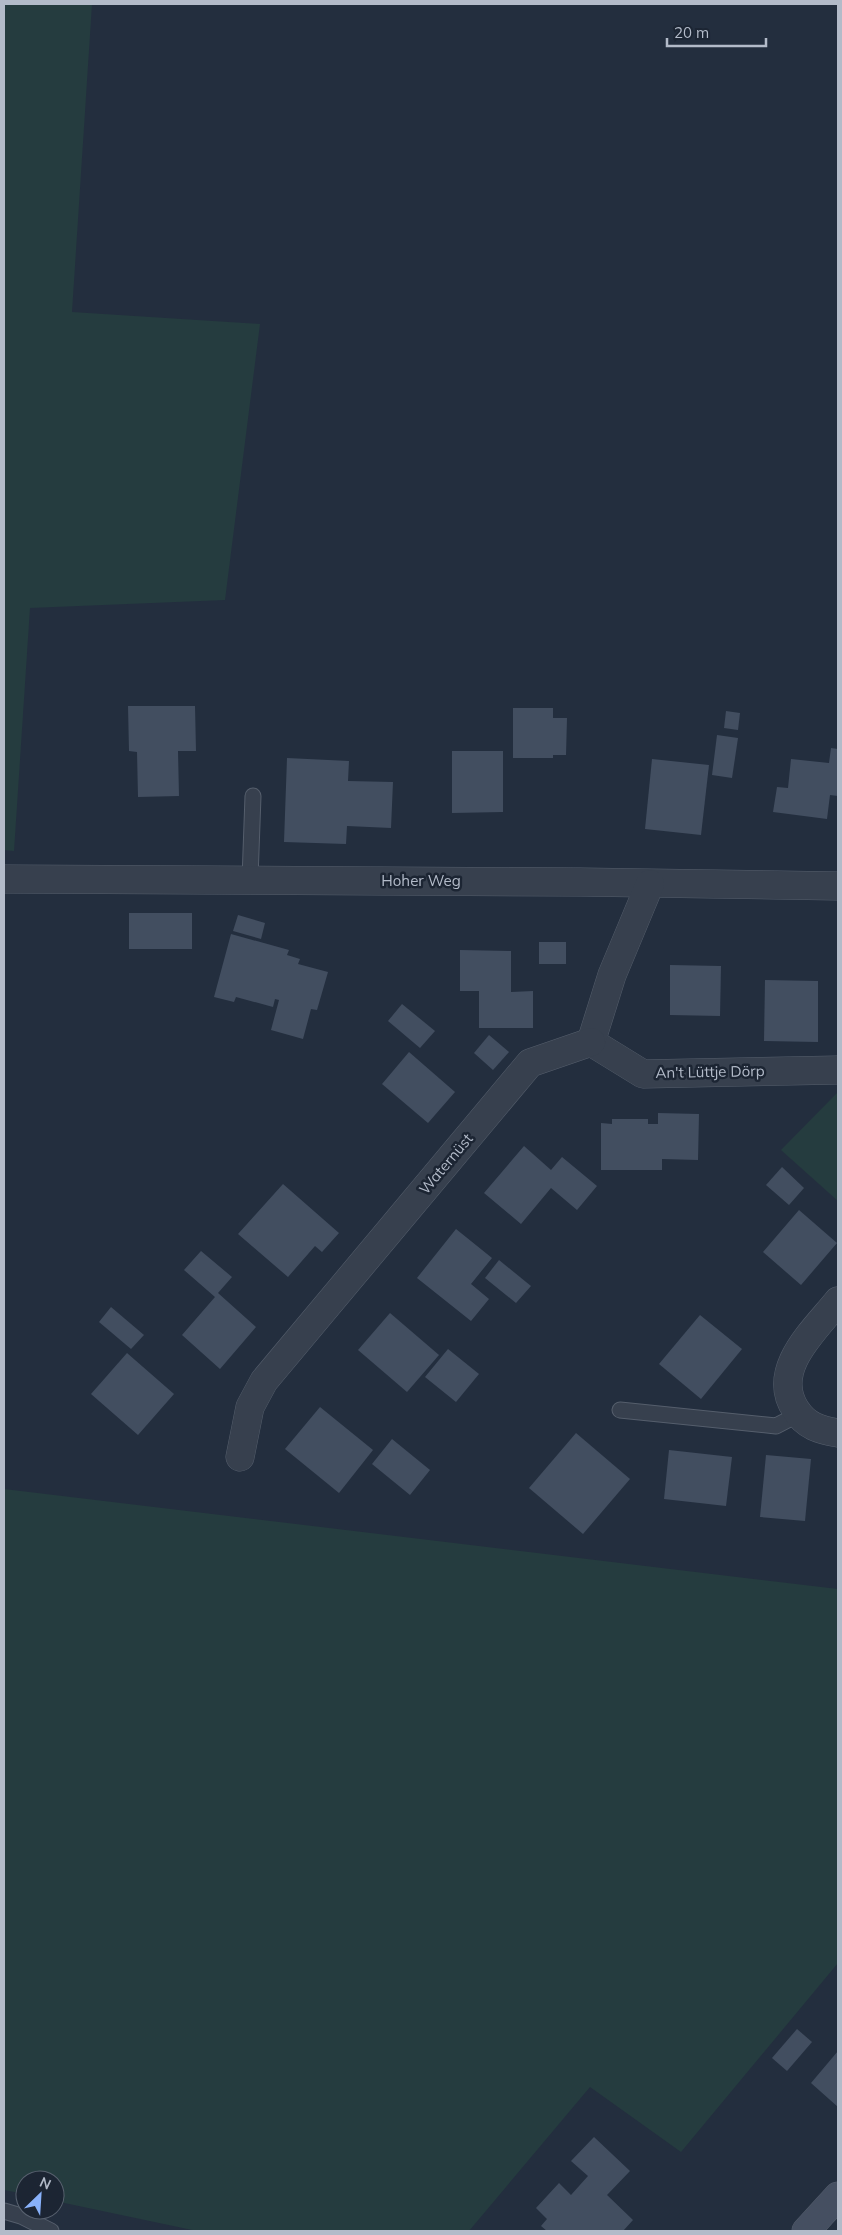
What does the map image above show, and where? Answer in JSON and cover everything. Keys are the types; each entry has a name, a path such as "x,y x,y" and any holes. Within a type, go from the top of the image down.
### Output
{"street":[{"name":"Hoher Weg","path":"4,879 250,879 838,886"},
{"path":"591,1042 612,975 650,884"},
{"name":"An't Lüttje Dörp","path":"591,1042 643,1074 838,1070"},
{"name":"Waternüst","path":"240,1457 250,1407 264,1381 530,1063 591,1042"},
{"path":"838,1301 798,1351 786,1380 791,1402 809,1425 838,1433"},
{"path":"806,2231 838,2196"}],"lane":[{"path":"250,879 253,796"},
{"path":"620,1410 776,1426 799,1414"},
{"path":"4,2211 21,2216 50,2231"}],"green space":[{"path":"4,4 92,4 72,312 260,324 225,600 30,608 14,851 4,850"},
{"path":"838,1092 838,1201 781,1150"},
{"path":"4,1489 838,1589 838,1963 681,2152 590,2087 469,2231 197,2231 65,2203 65,2170 15,2170 15,2192 4,2190"}],"building":[{"path":"128,706 195,706 196,751 178,751 179,796 138,797 137,752 129,751"},
{"path":"513,708 553,708 553,718 567,718 566,755 553,755 553,758 513,758"},
{"path":"726,711 740,713 738,730 724,728"},
{"path":"717,735 738,738 732,778 712,775"},
{"path":"831,748 838,749 838,796 830,795 827,819 773,812 777,787 788,788 791,759 829,763"},
{"path":"452,751 503,751 503,812 452,813"},
{"path":"287,758 349,761 348,781 393,782 391,828 347,826 346,844 284,842"},
{"path":"652,759 709,765 701,835 645,829"},
{"path":"129,913 192,913 192,949 129,949"},
{"path":"238,915 265,923 261,939 233,931"},
{"path":"231,934 289,950 287,955 300,959 298,964 328,972 317,1010 311,1009 303,1039 271,1030 279,1000 275,999 273,1007 236,997 234,1002 214,997"},
{"path":"539,942 566,942 566,964 539,964"},
{"path":"460,950 511,951 511,992 533,991 533,1028 479,1028 479,991 460,991"},
{"path":"670,965 721,966 720,1016 670,1015"},
{"path":"765,980 818,981 818,1042 764,1041"},
{"path":"402,1004 435,1031 420,1048 388,1021"},
{"path":"489,1035 509,1052 493,1070 474,1053"},
{"path":"409,1052 455,1092 428,1123 382,1084"},
{"path":"658,1113 699,1114 698,1160 662,1159 662,1170 601,1170 601,1123 612,1124 612,1119 648,1119 648,1124 658,1124"},
{"path":"524,1146 551,1170 562,1157 597,1186 577,1210 551,1188 521,1224 484,1193"},
{"path":"782,1167 804,1188 789,1205 766,1185"},
{"path":"283,1184 339,1233 322,1252 315,1246 288,1277 238,1234"},
{"path":"799,1210 837,1243 801,1285 763,1252"},
{"path":"456,1229 492,1258 471,1284 489,1299 471,1321 417,1278"},
{"path":"201,1251 232,1277 218,1293 256,1327 220,1369 182,1335 215,1297 184,1270"},
{"path":"499,1260 531,1286 516,1303 485,1278"},
{"path":"111,1307 144,1335 131,1349 99,1322"},
{"path":"390,1313 439,1355 407,1392 358,1350"},
{"path":"700,1315 742,1349 701,1399 659,1364"},
{"path":"448,1349 479,1374 456,1402 425,1377"},
{"path":"127,1353 174,1394 138,1435 91,1394"},
{"path":"320,1407 373,1450 339,1493 285,1449"},
{"path":"576,1433 630,1479 583,1534 529,1488"},
{"path":"392,1439 430,1470 410,1495 372,1464"},
{"path":"669,1450 732,1457 726,1506 664,1499"},
{"path":"766,1455 811,1459 805,1521 760,1517"},
{"path":"797,2029 812,2042 787,2071 772,2058"},
{"path":"838,2051 838,2107 811,2083"},
{"path":"594,2137 630,2171 607,2195 633,2220 623,2231 547,2231 541,2226 547,2219 536,2208 559,2183 571,2195 588,2176 571,2161"}]}
